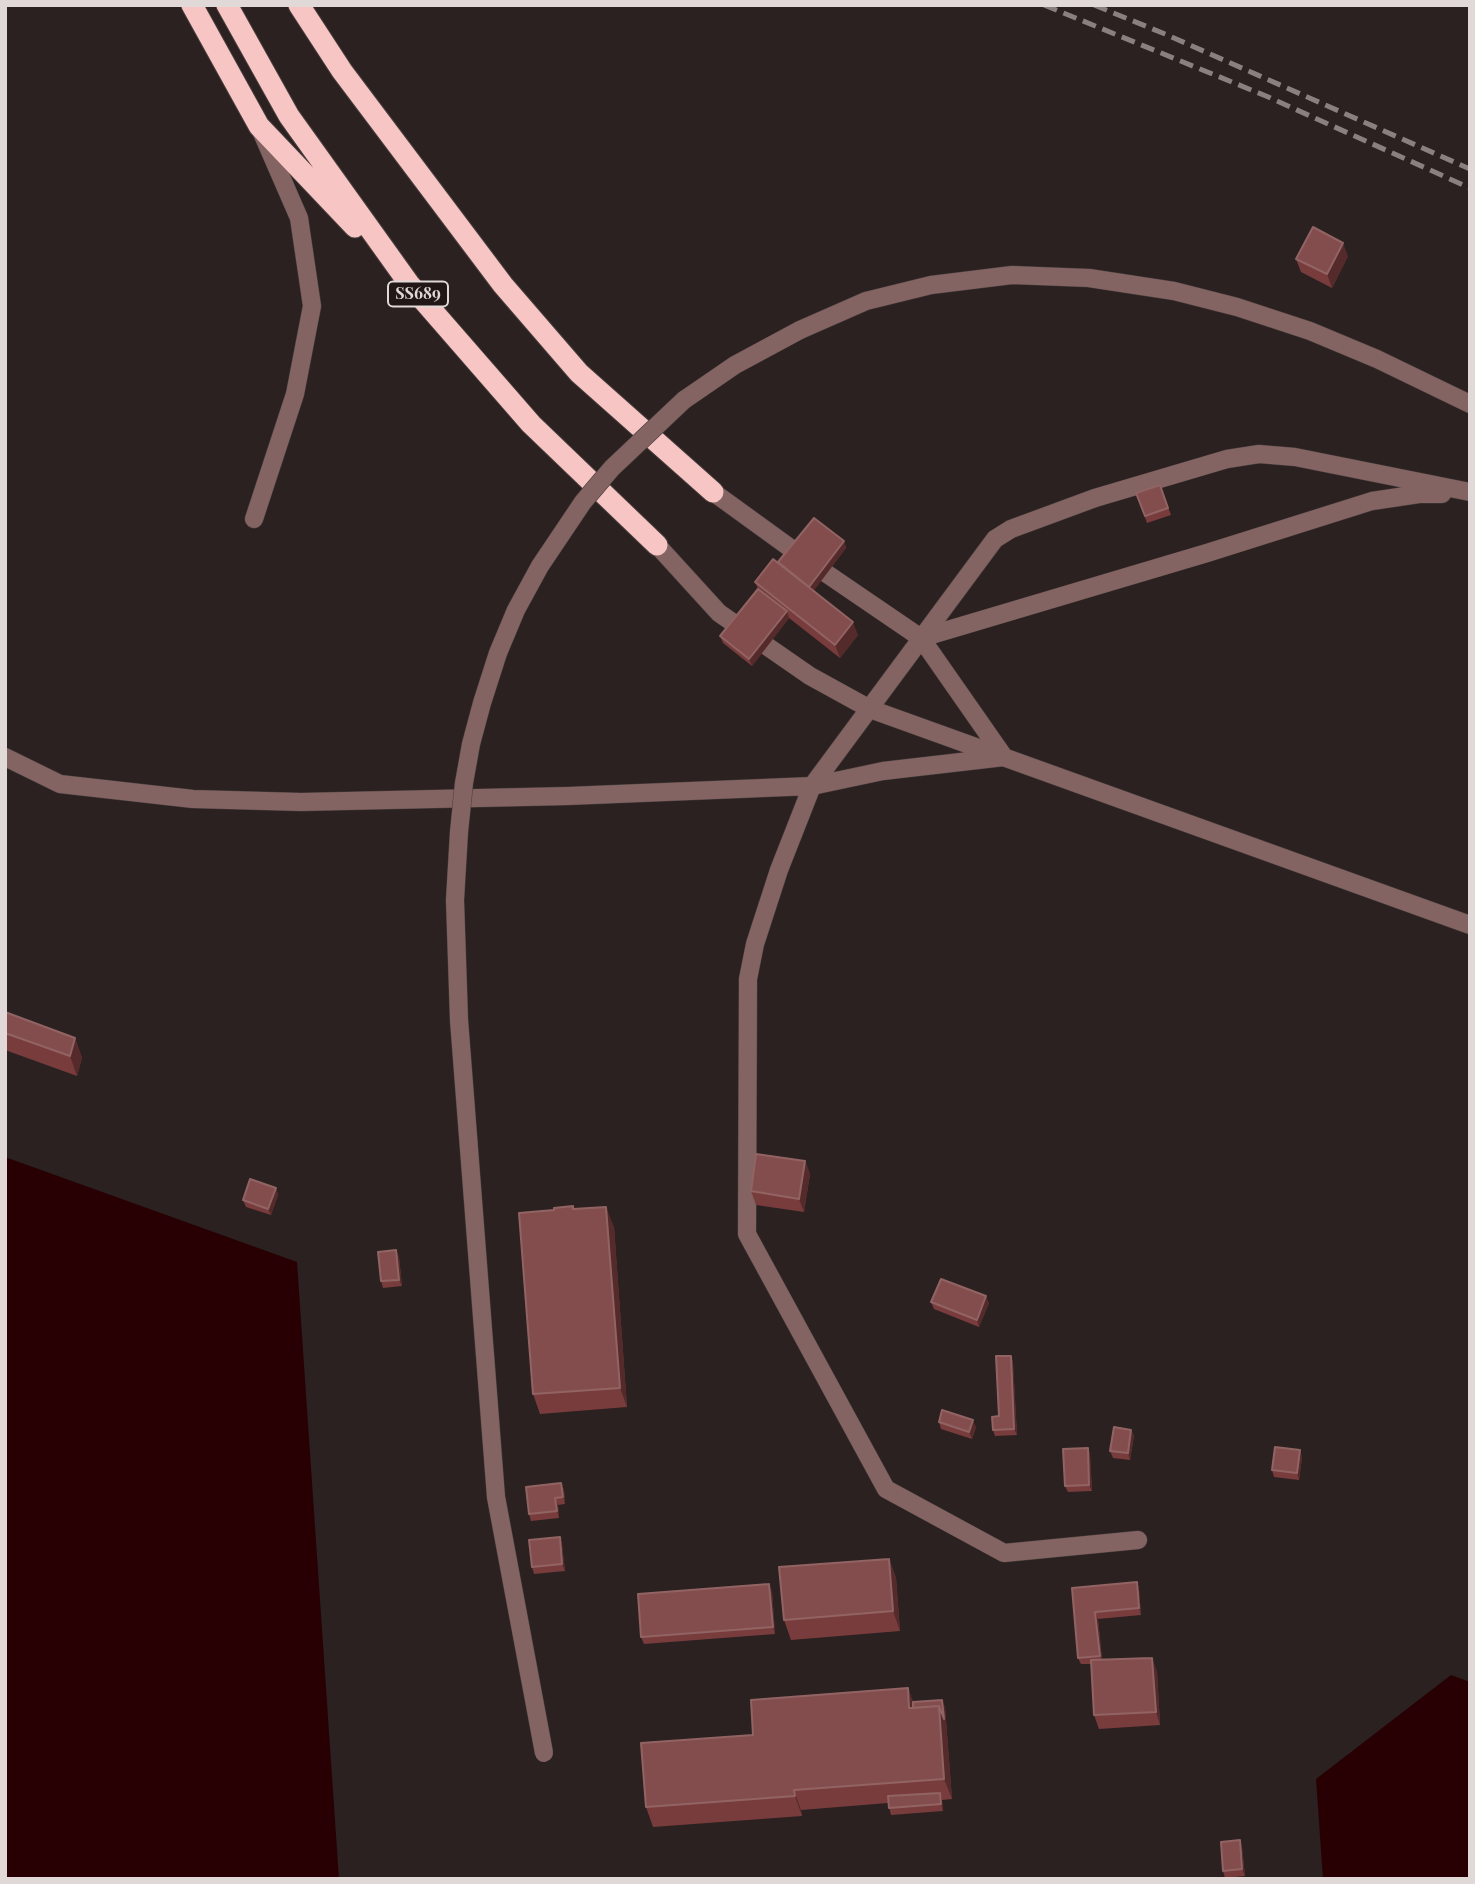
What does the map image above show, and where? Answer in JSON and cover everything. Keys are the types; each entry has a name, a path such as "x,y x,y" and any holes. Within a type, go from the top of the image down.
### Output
{"highway":[{"path":"192,5 260,126 410,285"},
{"name":"SS689","path":"227,5 289,116 410,285 531,424 657,545"},
{"path":"299,5 342,71 503,285 579,373 713,492"}],"street":[{"path":"254,519 295,394 313,306 299,218 260,126"},
{"path":"544,1753 496,1497 459,1020 456,900 460,820 471,744 482,703 498,653 516,610 540,566 583,502 612,468 684,400 735,365 800,330 866,301 931,285 1012,275 1101,280 1174,291 1237,307 1310,331 1377,359 1470,404"},
{"path":"1138,1541 1004,1553 886,1489 747,1234 748,979 755,944 779,870 812,786 995,539 1011,529 1096,498 1227,458 1259,454 1295,457 1470,493"},
{"path":"713,492 921,638 1004,757"},
{"path":"921,638 1372,501 1419,494 1470,493"},
{"path":"657,545 719,612 810,676 870,709 1470,925"},
{"path":"5,757 60,784 193,800 301,802 528,797 812,786 883,771 1004,757"}],"shaded area":[{"path":"5,1157 297,1262 339,1879 5,1879"},
{"path":"1451,1675 1470,1682 1470,1879 1323,1879 1316,1779"}],"building":[{"path":"1313,227 1343,243 1327,274 1296,259"},
{"path":"1160,485 1168,508 1145,516 1136,493"},
{"path":"814,518 844,541 809,587 778,562"},
{"path":"773,559 853,622 835,645 755,582"},
{"path":"758,589 787,611 749,659 720,636"},
{"path":"5,1012 75,1038 70,1056 5,1033"},
{"path":"756,1154 805,1161 799,1199 751,1191"},
{"path":"250,1179 276,1188 268,1209 243,1200"},
{"path":"573,1206 573,1209 606,1207 620,1388 533,1394 519,1213"},
{"path":"396,1250 399,1280 381,1281 378,1252"},
{"path":"941,1279 986,1296 977,1320 931,1302"},
{"path":"996,1356 1011,1356 1014,1429 993,1430 992,1417 999,1416"},
{"path":"942,1410 973,1420 969,1432 939,1422"},
{"path":"1114,1427 1131,1430 1128,1453 1110,1451"},
{"path":"1275,1447 1300,1450 1297,1473 1272,1470"},
{"path":"1088,1448 1089,1485 1065,1486 1063,1449"},
{"path":"561,1483 563,1497 555,1498 557,1511 529,1514 526,1487"},
{"path":"560,1537 562,1564 532,1567 529,1540"},
{"path":"889,1559 893,1611 784,1620 779,1567"},
{"path":"1137,1582 1139,1608 1095,1612 1100,1656 1078,1658 1072,1588"},
{"path":"769,1584 773,1627 641,1637 638,1594"},
{"path":"1152,1658 1156,1712 1094,1715 1091,1660"},
{"path":"908,1688 909,1708 939,1706 944,1779 794,1790 795,1796 646,1807 641,1743 753,1735 751,1700"},
{"path":"942,1700 944,1719 939,1706 913,1708 913,1702"},
{"path":"940,1793 941,1804 889,1808 888,1796"},
{"path":"1240,1840 1242,1869 1223,1871 1221,1842"}],"railway":[{"path":"1044,5 1266,96 1470,188"},
{"path":"1094,5 1470,169"}]}
